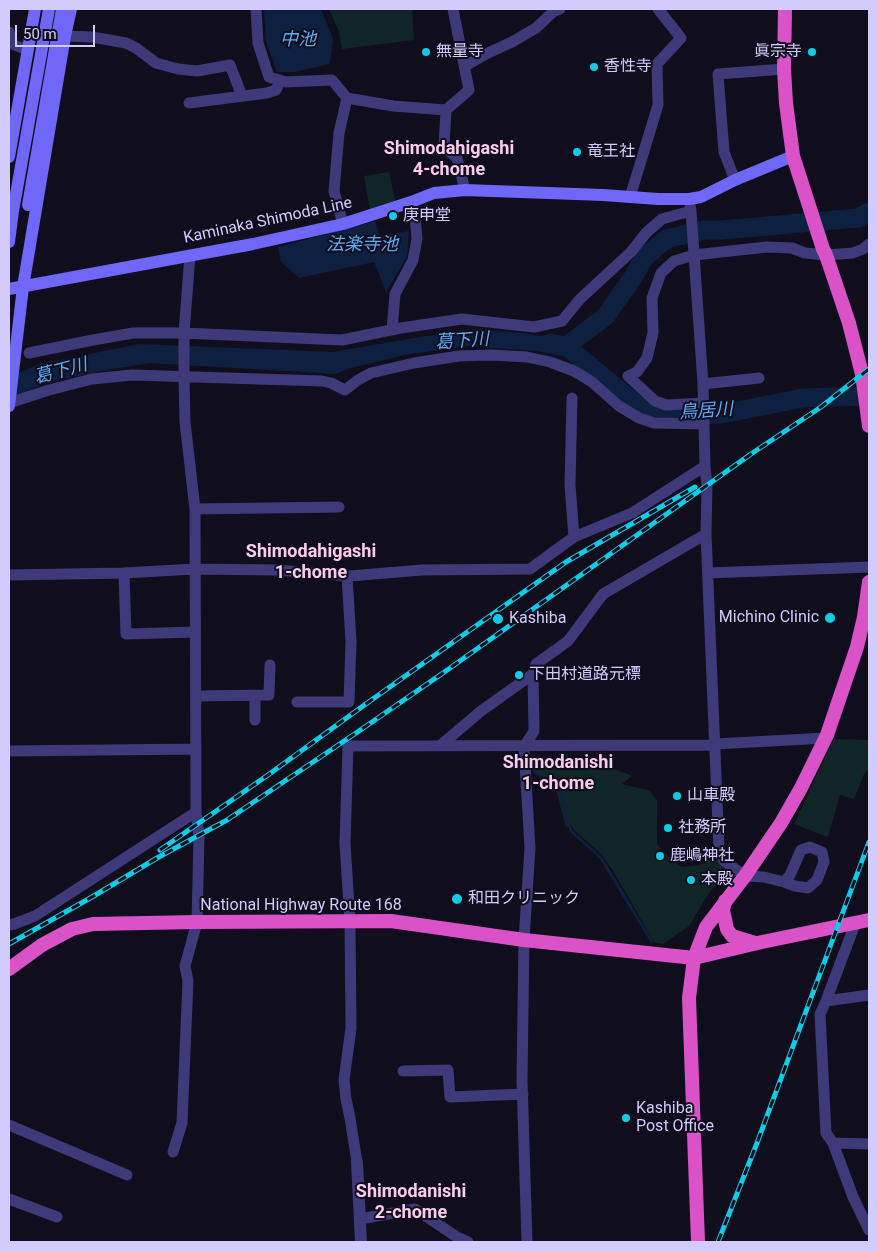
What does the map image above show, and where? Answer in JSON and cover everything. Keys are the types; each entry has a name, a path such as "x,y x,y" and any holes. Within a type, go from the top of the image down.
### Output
{"highway":[{"path":"785,9 784,69 786,103 793,156 849,323 862,374 869,426"},
{"path":"698,1242 689,998 694,958 706,927 745,876 785,816 826,738 857,648 869,582"},
{"path":"726,901 723,910 727,929 732,936 756,943"},
{"name":"National Highway Route 168","path":"9,969 42,945 72,928 93,924 390,921 524,940 694,958 756,943 869,920"}],"main road":[{"path":"9,157 35,9"},
{"path":"12,352 71,9"},
{"path":"9,242 13,211 54,13"},
{"path":"9,404 12,352 27,213 54,13"},
{"name":"Kaminaka Shimoda Line","path":"9,289 253,244 343,224 434,193 465,190 630,197 690,205 701,197 735,180 793,156"}],"street":[{"path":"256,9 258,43 269,78 286,82 332,80 347,98 393,106 446,110 469,90 453,9"},
{"path":"465,66 536,28 553,12 560,9"},
{"path":"630,197 658,105 657,64 681,38 658,9"},
{"path":"9,32 12,44 27,50"},
{"path":"65,36 92,37 126,43 156,63 178,69 197,71 230,65 242,96"},
{"path":"735,180 724,152 718,74 784,69"},
{"path":"189,103 266,93 276,90 280,81"},
{"path":"343,224 334,191 338,133 347,98"},
{"path":"446,110 444,147 457,158 465,190"},
{"path":"392,330 395,294 413,260 417,239 412,202"},
{"path":"29,353 133,333 184,333 342,340 392,330 462,320 534,327 562,321 580,299 631,252 646,233 662,219 690,205 703,384 706,534 719,849 724,861 745,876 764,877 784,882"},
{"path":"703,403 666,405 655,401 628,376 637,372 647,358 653,333 652,298 661,273 674,261 694,255 767,247 792,248 805,253 853,252 863,249 869,244"},
{"path":"172,1152 182,1123 188,982 185,966 197,922 199,836 196,812 194,509 185,422 184,377 184,333 190,255"},
{"path":"9,404 49,390 92,379 132,375 322,381 332,383 345,390 371,373 414,363 459,356 490,355 527,357 550,362 574,371 592,382 620,406 639,418 654,423 704,424"},
{"path":"703,384 759,378"},
{"path":"572,398 570,485 574,536"},
{"path":"9,575 124,573 194,569 276,570 347,576 422,570 530,569 574,536 632,513 705,466"},
{"path":"194,509 339,508"},
{"path":"527,1242 523,1094 524,940 530,848 524,746 534,731 533,674 536,664 568,641 603,594 706,534"},
{"path":"708,573 869,567"},
{"path":"124,573 126,634 195,632"},
{"path":"297,702 349,702 351,641 347,576"},
{"path":"196,696 269,695 270,665"},
{"path":"441,745 481,712 533,674"},
{"path":"255,695 255,720"},
{"path":"360,1242 357,1162 344,1080 351,1028 350,922 345,843 348,746 715,745 826,738"},
{"path":"9,751 196,749"},
{"path":"9,925 35,916 196,812"},
{"path":"855,924 820,1014 826,1133 833,1143 853,1197 869,1230"},
{"path":"826,1001 869,995"},
{"path":"403,1071 448,1070 450,1097 523,1094"},
{"path":"9,1125 127,1175"},
{"path":"833,1143 869,1144"},
{"path":"9,1199 58,1217"},
{"path":"360,1219 415,1209 457,1237 468,1242"}],"green space":[{"path":"329,9 412,9 414,40 342,49 339,32"},
{"path":"389,172 395,201 370,210 364,176"},
{"path":"834,739 869,740 869,768 864,774 854,799 840,795 828,837 794,824"},
{"name":"鹿嶋神社","path":"529,760 595,761 632,776 622,784 647,790 651,792 657,801 657,844 661,850 683,867 698,865 715,859 719,860 725,872 724,875 707,896 689,926 663,944 654,942 612,869 601,854 574,830 571,824 566,828 555,786 531,769"}],"water":[{"name":"中池","path":"264,9 321,9 333,39 330,64 295,72 277,72 266,41"},
{"name":"法楽寺池","path":"375,221 380,236 409,231 407,257 386,292 374,262 299,278 281,262 278,247"},
{"path":"473,329 522,333 559,339 571,336 579,349 568,357 536,351 469,346 405,355 351,368 336,374 149,363 46,383 9,399 9,377 40,364 139,344 333,352"}],"waterway":[{"name":"葛下川","path":"550,343 566,346 605,317 634,276 644,258 666,239 704,230 858,218 869,212"},
{"name":"鳥居川","path":"566,346 636,404 652,414 675,416 722,414 803,398 869,396"},
{"path":"535,756 535,772 558,787 571,831 601,858 652,942"}],"railway":[{"path":"9,944 157,858 227,820 443,673 751,454 821,407 869,369"},
{"path":"160,850 566,562 695,487"},
{"path":"718,1242 757,1143 869,842"}],"place":[{"name":"無量寺","path":"426,52"},
{"name":"眞宗寺","path":"812,52"},
{"name":"香性寺","path":"594,67"},
{"name":"竜王社","path":"577,152"},
{"name":"庚申堂","path":"393,216"},
{"name":"Michino Clinic","path":"830,618"},
{"name":"Kashiba","path":"498,619"},
{"name":"下田村道路元標","path":"519,675"},
{"name":"山車殿","path":"677,796"},
{"name":"社務所","path":"668,828"},
{"name":"鹿嶋神社","path":"660,856"},
{"name":"本殿","path":"691,880"},
{"name":"和田クリニック","path":"457,899"},
{"name":"Kashiba Post Office","path":"626,1118"}],"district":[{"name":"Shimodahigashi 4-chome","path":"449,159"},
{"name":"Shimodahigashi 1-chome","path":"311,562"},
{"name":"Shimodanishi 1-chome","path":"558,773"},
{"name":"Shimodanishi 2-chome","path":"411,1202"}]}
